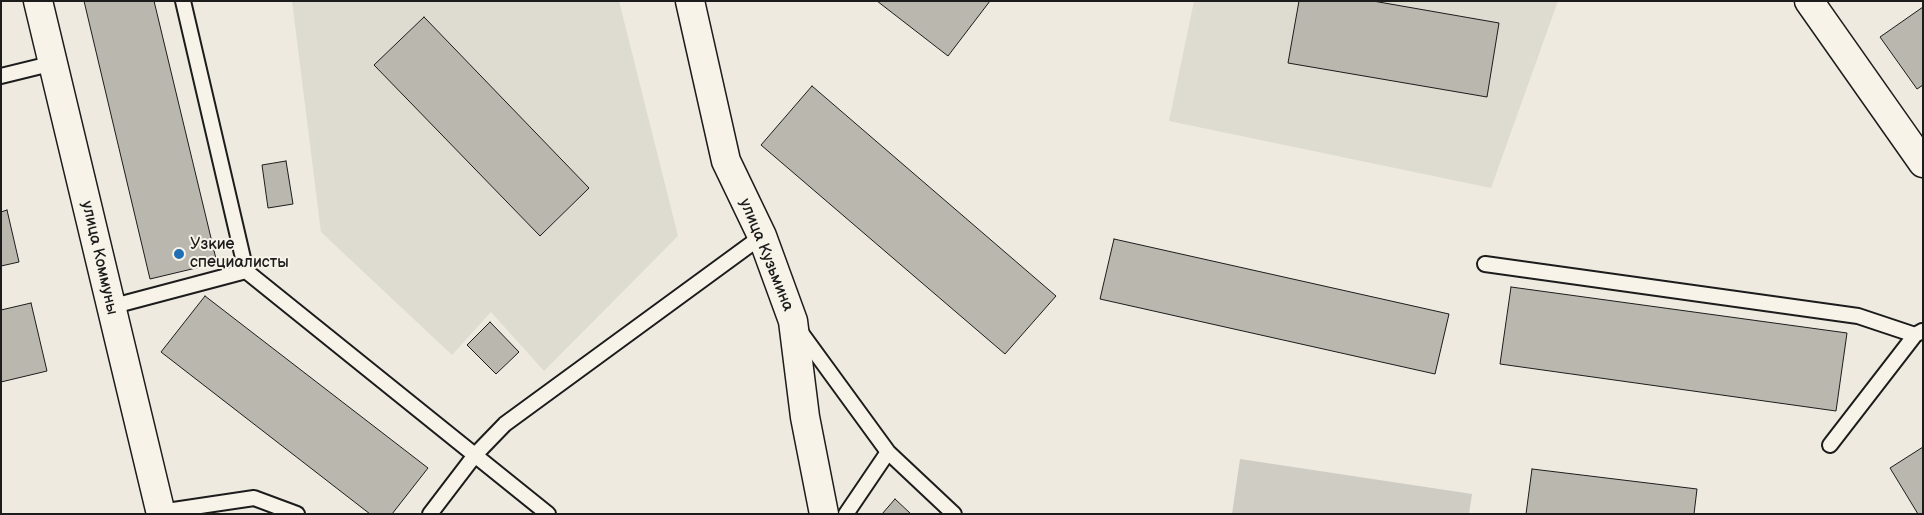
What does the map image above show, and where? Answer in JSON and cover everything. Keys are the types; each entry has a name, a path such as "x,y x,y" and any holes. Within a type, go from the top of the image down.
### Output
{"street":[{"name":"улица Коммуны","path":"38,1 158,513"},
{"name":"улица Кузьмина","path":"690,1 726,161 762,236 793,321 805,418 824,514"},
{"path":"1809,1 1922,160"}],"lane":[{"path":"183,1 246,270 548,514"},
{"path":"1,76 54,63"},
{"path":"430,514 475,455 506,424 762,236"},
{"path":"1485,264 1858,316 1919,333 1830,445"},
{"path":"110,307 246,270"},
{"path":"793,321 888,452 954,514"},
{"path":"846,514 888,452"},
{"path":"158,513 254,498 296,514"}],"shaded area":[{"path":"292,1 619,1 678,236 544,371 491,312 452,355 321,232"},
{"path":"1194,1 1558,1 1491,188 1169,121"},
{"path":"1240,459 1472,494 1469,514 1232,514"}],"building":[{"path":"84,1 154,1 217,263 150,279"},
{"path":"877,1 990,1 948,56"},
{"path":"1299,1 1373,1 1499,23 1487,97 1288,63"},
{"path":"1923,7 1923,85 1917,89 1880,37"},
{"path":"424,17 589,188 540,236 374,65"},
{"path":"812,86 1056,296 1005,354 761,145"},
{"path":"286,161 293,204 268,208 262,165"},
{"path":"7,210 19,262 1,266 1,212"},
{"path":"1114,239 1449,314 1435,374 1100,299"},
{"path":"1511,287 1847,333 1836,411 1500,364"},
{"path":"205,296 428,468 392,514 370,514 161,352"},
{"path":"31,303 47,371 1,382 1,310"},
{"path":"490,322 519,352 496,374 467,345"},
{"path":"1923,447 1923,514 1918,514 1890,468"},
{"path":"1532,469 1697,489 1694,514 1526,514"},
{"path":"895,499 911,514 882,514"}],"place":[{"name":"Узкие специалисты","path":"179,254"}]}
